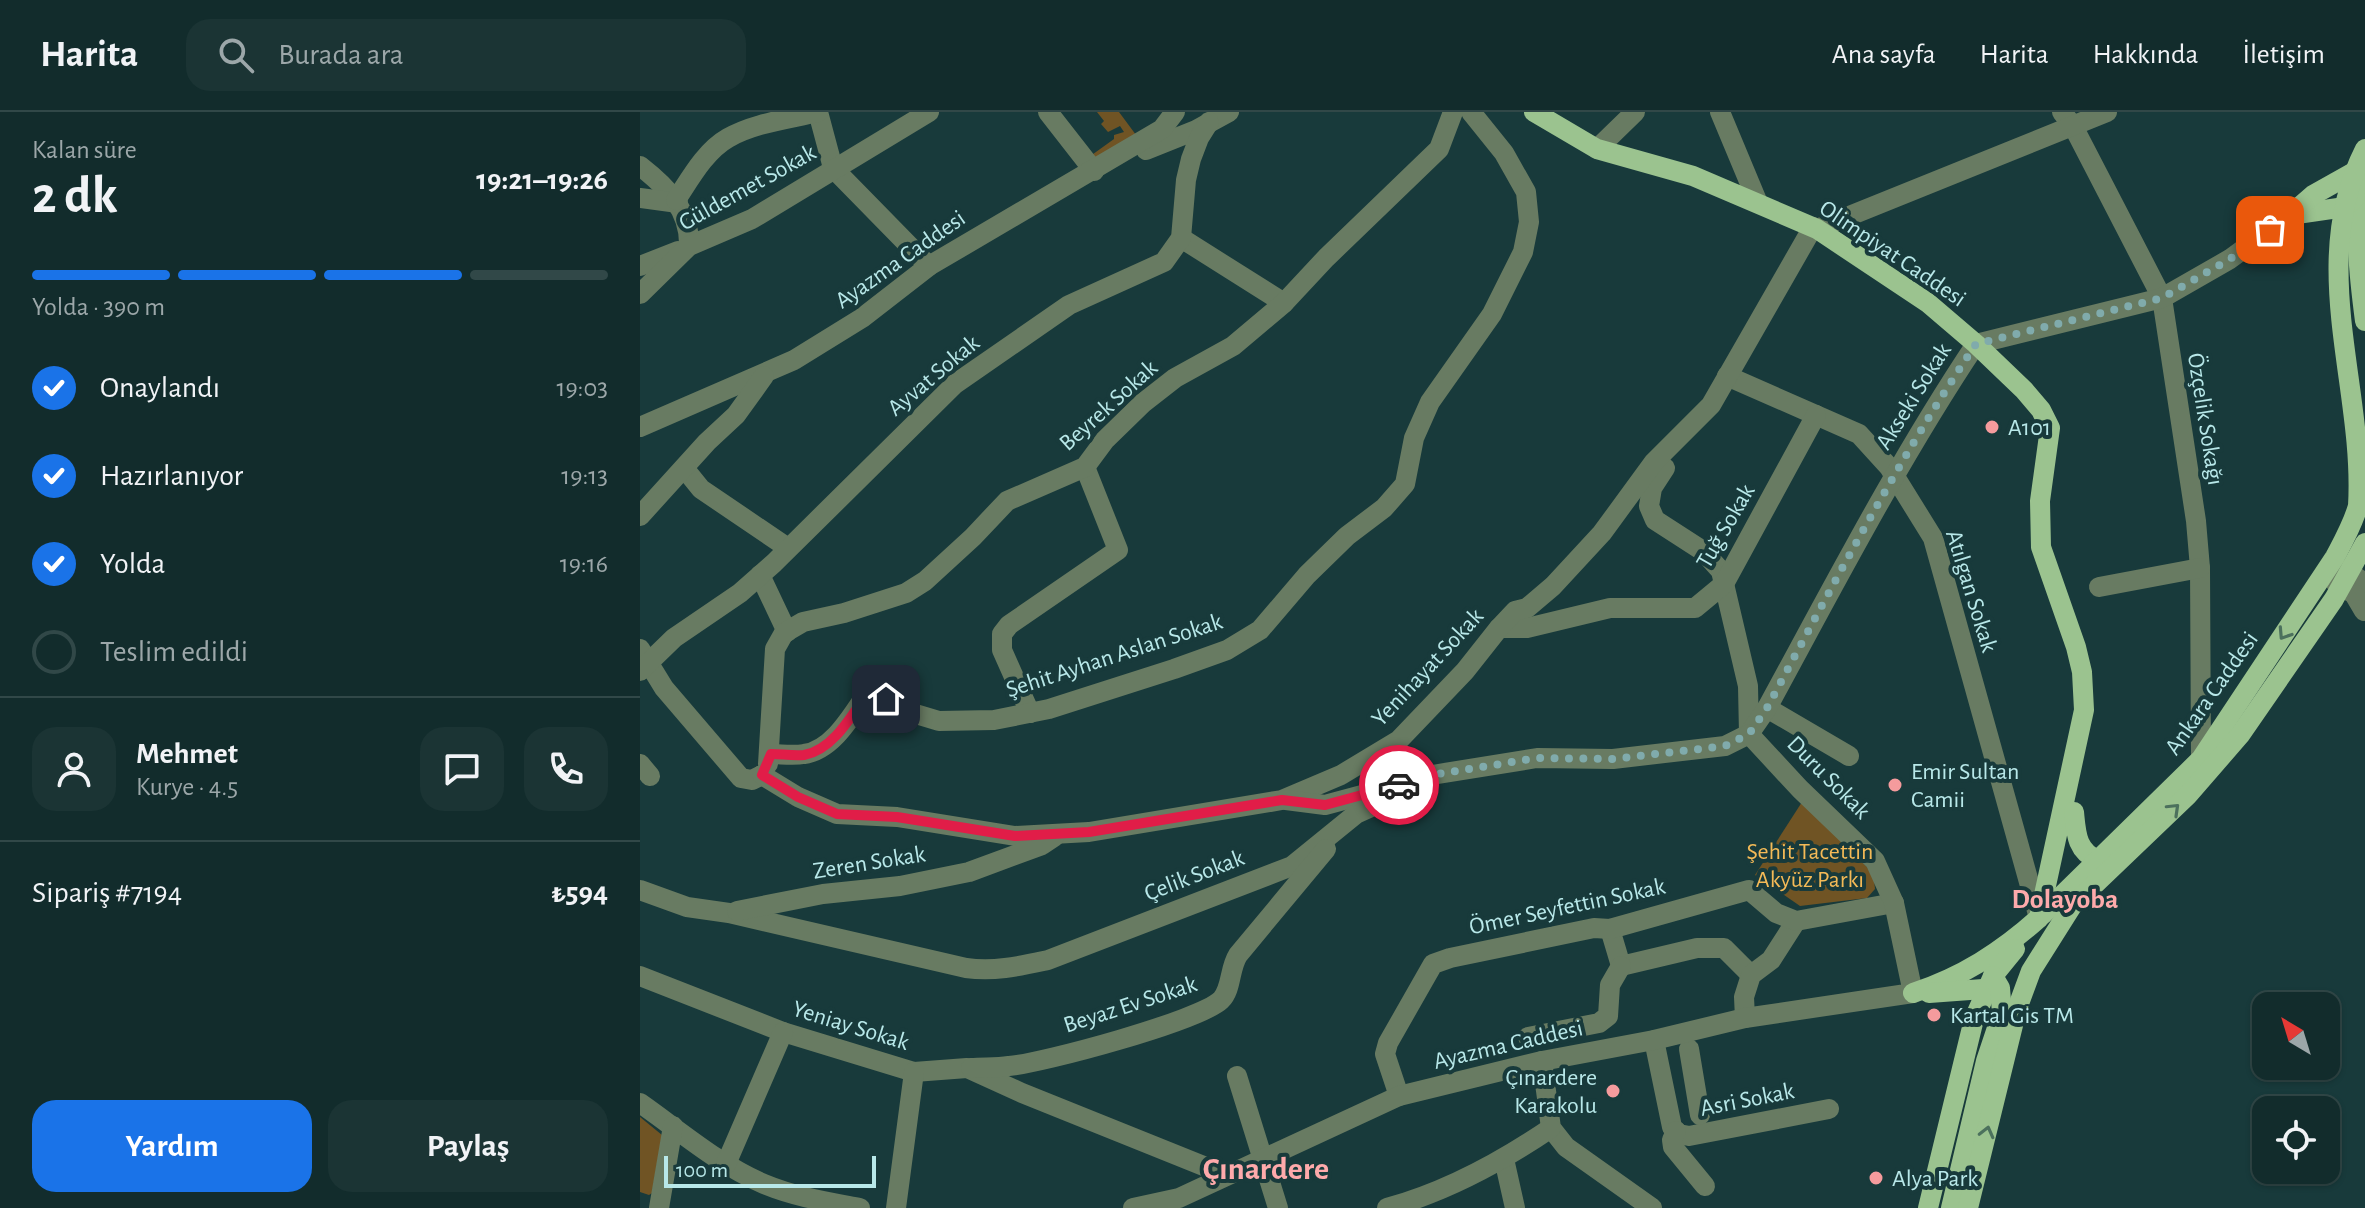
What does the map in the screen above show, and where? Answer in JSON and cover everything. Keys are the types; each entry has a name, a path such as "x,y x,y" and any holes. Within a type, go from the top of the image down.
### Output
{"main road":[{"name":"Olimpiyat Caddesi","path":"1534,112 1597,149 1693,176 1815,228 1928,303 1976,344 2033,400 2050,428 2040,501 2041,547 2065,612 2082,672 2084,710 2074,761"},
{"name":"Ankara Caddesi","path":"1928,1208 1974,1019 1994,984 2039,918 2059,896 2201,759 2347,534 2358,506 2365,435 2341,258 2359,196 2365,149"},
{"path":"2290,215 2313,195 2359,196"},
{"name":"Ankara Caddesi","path":"2359,196 2365,321"},
{"path":"2290,215 2359,196"},
{"name":"Ankara Caddesi","path":"1968,1208 2025,975 2072,906 2188,795 2240,735 2355,579 2365,543"},
{"path":"2074,761 2074,812 2079,845 2098,860"},
{"path":"1913,993 1974,967 2012,942 2039,918 2074,761"},
{"path":"1951,1208 1986,1061 2002,1013 2025,975 2059,896 2074,812"},
{"path":"1913,993 1994,984 2025,975"},
{"path":"1994,984 2002,1013"},
{"path":"1913,993 1965,1002 1974,1019"},
{"path":"1914,1208 1938,1166"}],"street":[{"path":"677,202 706,157 727,138 777,121 818,112 833,168 929,266"},
{"name":"Güldemet Sokak","path":"640,294 689,246 752,219 929,112"},
{"path":"1048,112 1094,171 1229,112"},
{"name":"Ayazma Caddesi","path":"640,427 794,360 862,318 929,266 1162,129 1175,112"},
{"name":"Beyrek Sokak","path":"787,632 803,622 844,613 906,593 954,555 1007,501 1085,467 1105,440 1143,403 1175,378 1233,346 1284,303 1439,149 1453,112"},
{"name":"Şehit Ayhan Aslan Sokak","path":"771,754 803,755 822,749 849,721 868,692 909,712 939,721 994,720 1049,709 1227,650 1260,630 1307,575 1347,536 1384,508 1405,484 1414,438 1430,402 1492,314 1523,252 1529,222 1526,192 1504,153 1471,112"},
{"path":"1597,149 1635,112"},
{"path":"1720,112 1758,203"},
{"path":"1815,228 2067,119 2107,112"},
{"name":"Özçelik Sokağı","path":"2067,119 2162,298 2196,521 2200,568 2201,759"},
{"path":"1209,122 1191,159 1181,238 1284,303"},
{"path":"640,166 677,202 689,233 689,246 640,266"},
{"path":"640,198 677,202"},
{"name":"Akseki Sokak","path":"1749,734 1767,708 1894,475 1976,344 2162,298 2230,259 2290,215"},
{"name":"Yenihayat Sokak","path":"643,661 741,778 752,780 762,775 798,797 837,814 897,817 1015,836 1089,832 1282,800 1341,775 1399,740 1465,671 1515,611 1527,608 1553,586 1602,533 1654,462 1711,405 1815,228"},
{"name":"Ayvat Sokak","path":"643,661 760,575 955,384 1069,305 1164,262 1181,238"},
{"path":"640,516 736,415 767,373"},
{"name":"Atılgan Sokak","path":"1727,376 1859,434 1894,475 1933,538 2039,918"},
{"path":"1711,405 1652,488 1649,506 1655,520 1703,551 1721,571 1748,686 1749,734"},
{"name":"Tuğ Sokak","path":"1499,628 1527,628 1610,608 1695,608 1724,584 1816,415"},
{"path":"1030,713 1002,650 1002,634 1009,625 1118,550 1085,467"},
{"path":"684,468 701,489 788,548"},
{"path":"2099,587 2200,568"},
{"path":"2327,569 2355,579 2354,594 2365,611"},
{"path":"760,575 787,632 775,649 771,754 762,775"},
{"path":"1767,708 1849,756"},
{"name":"Çelik Sokak","path":"640,890 687,907 729,913 966,968 988,971 1010,968 1048,960 1292,866 1356,814 1409,790 1432,775 1537,758 1613,759 1725,746 1749,734"},
{"name":"Duru Sokak","path":"1749,734 1800,789 1875,861 1894,903 1913,993"},
{"path":"1282,800 1325,805 1432,775"},
{"name":"Beyaz Ev Sokak","path":"967,1068 1009,1066 1049,1058 1139,1033 1220,1001 1227,992 1231,967 1238,955 1356,814"},
{"name":"Zeren Sokak","path":"729,913 823,894 900,886 969,872 1042,845 1058,833"},
{"name":"Ömer Seyfettin Sokak","path":"1399,1096 1385,1054 1388,1043 1433,964 1594,928 1610,929 1749,890 1776,913 1796,921"},
{"path":"1745,1018 1744,997 1751,975 1771,960 1796,921 1894,903"},
{"path":"1610,929 1621,966"},
{"path":"1528,1037 1599,1023 1608,1016 1610,985 1621,966 1697,948 1724,948 1751,975"},
{"name":"Yeniay Sokak","path":"640,976 783,1032 914,1072 967,1068 1226,1175"},
{"name":"Ayazma Caddesi","path":"1133,1208 1179,1198 1399,1096 1542,1061 1654,1040 1745,1018 1913,993"},
{"path":"726,1164 783,1032"},
{"name":"Asri Sokak","path":"1654,1040 1672,1127 1676,1131 1689,1136 1829,1109"},
{"path":"1689,1049 1700,1115"},
{"path":"1542,1061 1551,1128 1566,1147 1652,1208"},
{"path":"896,1208 914,1072"},
{"path":"1237,1076 1278,1208"},
{"path":"1663,1087 1694,1080"},
{"path":"640,1103 726,1164 763,1184 787,1193 860,1208"},
{"path":"640,1199 658,1208 673,1126"},
{"path":"1387,1208 1422,1201 1504,1159 1551,1128"},
{"path":"1676,1131 1673,1147 1705,1186"},
{"path":"1504,1159 1515,1208"}],"green space":[{"path":"1097,112 1119,112 1139,139 1100,163 1089,157 1114,139 1114,135 1124,132 1120,126 1108,132"},
{"name":"Şehit Tacettin Akyüz Parkı","path":"1802,802 1867,867 1874,879 1875,889 1867,898 1800,906 1755,875"},
{"path":"640,1117 662,1135 652,1193 649,1195 640,1192"}],"way so far":[{"path":"1399,785 1432,775 1537,758 1613,759 1725,746 1749,734 1767,708 1894,475 1976,344 2162,298 2230,259 2270,230"}],"place":[{"name":"A101","path":"1992,427"},
{"name":"Emir Sultan Camii","path":"1895,785"},
{"name":"Kartal Gis TM","path":"1934,1015"},
{"name":"Çınardere Karakolu","path":"1613,1091"},
{"name":"Alya Park","path":"1876,1178"}],"district":[{"name":"Dolayoba","path":"2065,898"},
{"name":"Çınardere","path":"1266,1168"}],"route":[{"path":"886,699 868,692 849,721 822,749 803,755 771,754 762,775 798,797 837,814 897,817 1015,836 1089,832 1282,800 1325,805 1399,785"}]}
